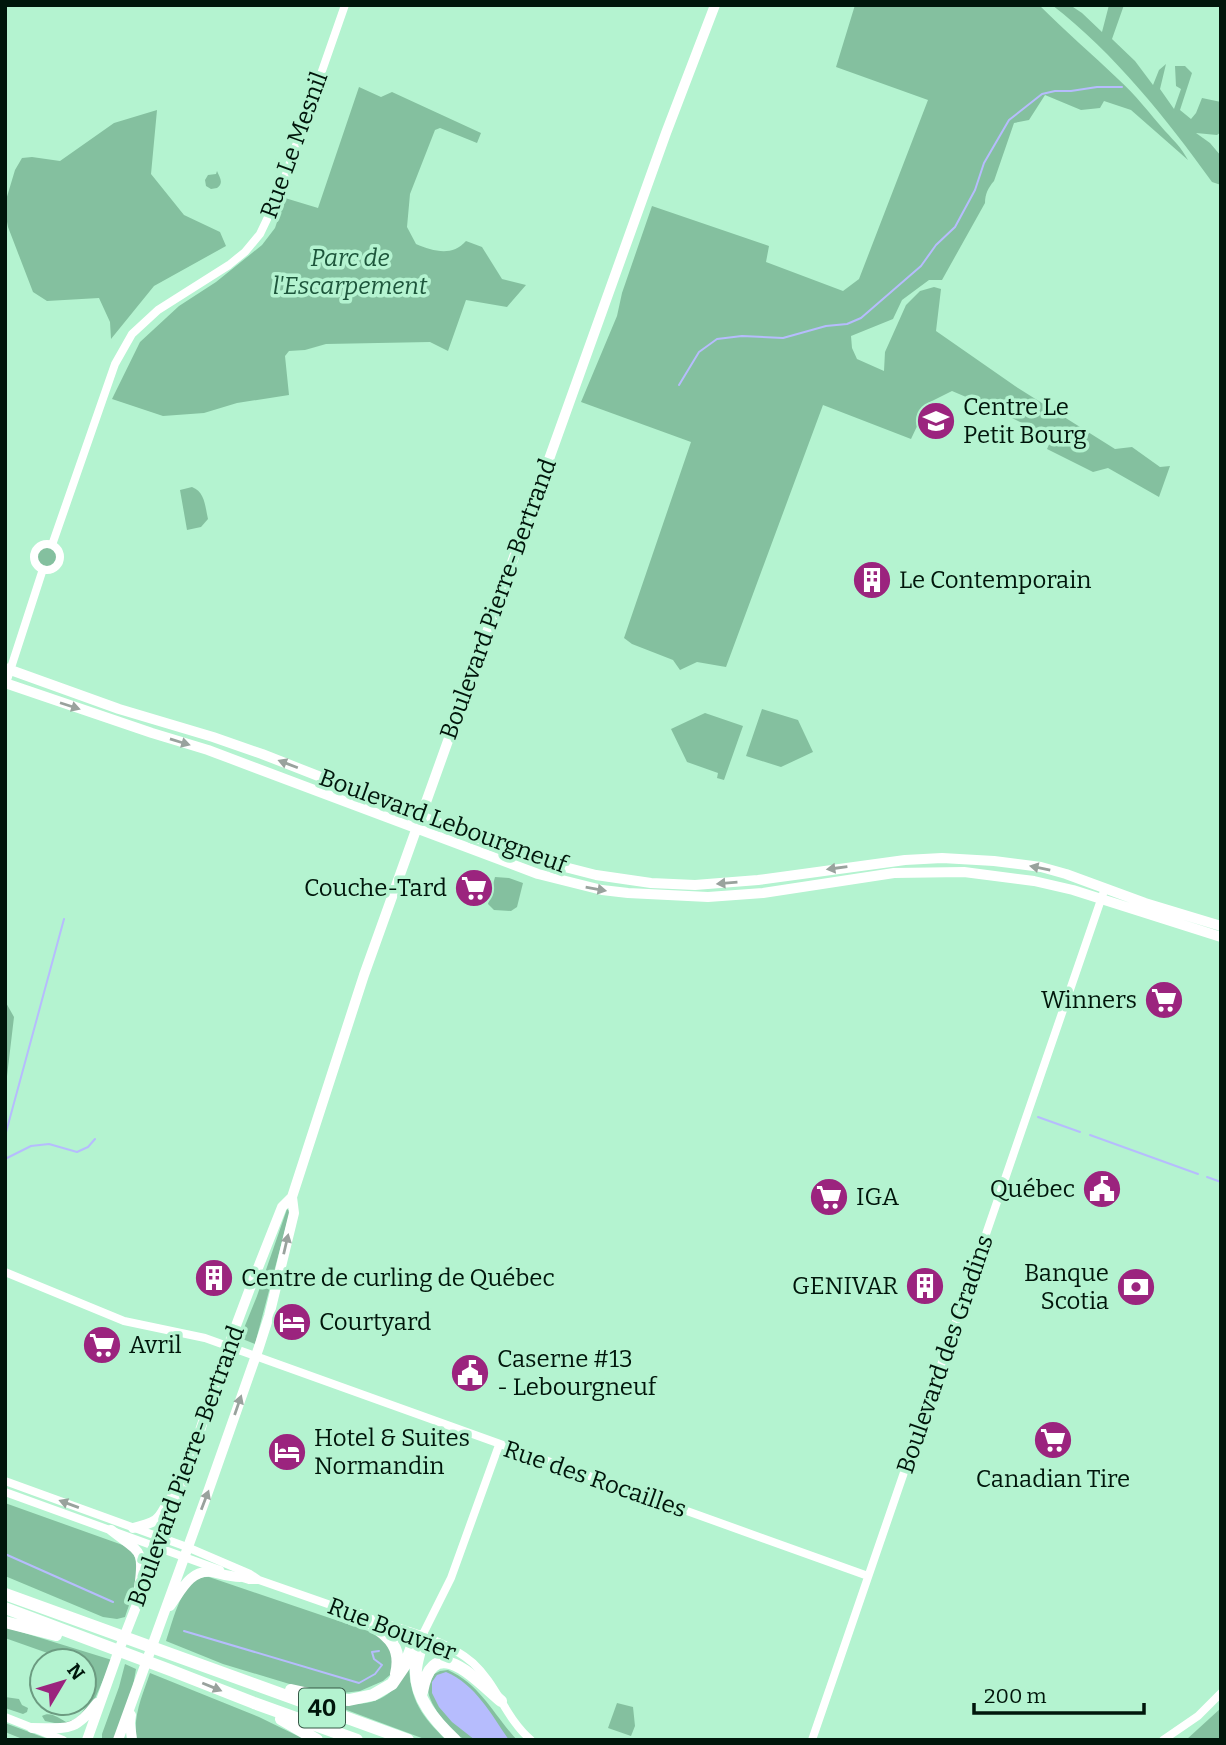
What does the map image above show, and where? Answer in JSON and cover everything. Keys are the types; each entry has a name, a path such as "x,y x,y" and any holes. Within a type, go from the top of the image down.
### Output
{"highway":[{"path":"5,1584 56,1611"},
{"name":"40","path":"5,1594 408,1740"},
{"name":"40","path":"5,1608 357,1740"},
{"path":"360,1615 385,1635 396,1649 398,1664 392,1684"},
{"path":"5,1622 97,1644"},
{"path":"237,1677 332,1699 349,1700 373,1695 392,1684 405,1665 413,1644 422,1636"},
{"path":"422,1636 416,1668 417,1683 427,1709 455,1740"},
{"path":"421,1695 427,1671 433,1666 447,1663 461,1667 501,1700"},
{"path":"254,1703 317,1740"}],"main road":[{"name":"Boulevard Pierre-Bertrand","path":"118,1740 269,1316 294,1213 292,1197 363,975 666,133 715,5"},
{"name":"Boulevard Lebourgneuf","path":"8,669 119,709 262,754 505,849 596,875 651,883 725,884 880,863 942,858 994,860 1066,874 1145,903 1221,926"},
{"name":"Boulevard Lebourgneuf","path":"6,683 208,750 538,874 578,885 628,893 696,897 738,896 894,873 960,872 1034,881 1073,890 1221,937"},
{"name":"Boulevard Pierre-Bertrand","path":"87,1740 161,1543 228,1347 282,1207 292,1197"},
{"path":"134,1528 158,1519 180,1487"},
{"path":"111,1530 139,1553 142,1563 137,1604"},
{"path":"163,1615 195,1574 210,1572 240,1577"},
{"path":"32,1728 68,1728 79,1724 103,1694"},
{"path":"132,1701 132,1740"}],"street":[{"name":"Rue Le Mesnil","path":"52,545 115,364 132,334 158,310 229,265 245,252 260,234 279,194 345,5"},
{"path":"42,545 52,545 60,552 59,563 51,569 43,569 36,563 34,554 42,545"},
{"path":"6,683 8,669 43,569"},
{"name":"Boulevard des Gradins","path":"812,1740 1105,888"},
{"name":"Rue des Rocailles","path":"5,1272 124,1321 205,1338 868,1576"},
{"path":"422,1636 451,1578 499,1445"},
{"name":"Rue Bouvier","path":"5,1481 134,1528 161,1543"},
{"name":"Rue Bouvier","path":"5,1492 111,1530 161,1543 250,1574 258,1580 448,1647 465,1657 480,1671 531,1740"},
{"name":"Rue Bouvier","path":"186,1552 240,1577 258,1580"},
{"path":"1163,1740 1198,1716 1221,1693"},
{"path":"5,1717 63,1740"}],"green space":[{"path":"855,5 1039,5 1131,91 1188,160 1131,110 1104,101 1100,108 1081,110 1045,95 1029,120 1014,123 994,181 986,194 985,203 942,280 929,280 902,300 893,319 851,336 857,359 884,371 885,352 906,305 920,291 934,287 941,289 936,331 1015,386 1115,449 1132,447 1160,467 1170,466 1159,497 1108,468 1093,472 1047,449 1052,438 952,391 928,403 911,439 823,405 726,667 697,662 680,670 673,660 632,644 624,638 691,442 581,402 617,316 622,293 652,206 769,246 766,262 843,291 859,279 928,100 836,67"},
{"path":"1052,5 1070,5 1102,32 1109,5 1124,5 1112,39 1135,61 1153,85 1159,70 1166,64 1160,89 1174,109 1181,89 1176,86 1175,66 1185,66 1192,73 1180,110 1191,119 1202,98 1221,102 1221,132 1217,135 1196,133 1210,143 1221,156 1221,185 1212,182 1158,111 1118,66"},
{"name":"Parc de l'Escarpement","path":"359,87 381,97 392,92 481,133 477,143 440,128 435,130 410,194 407,227 416,244 429,249 449,251 466,241 482,247 502,279 526,285 507,307 466,300 448,351 430,342 326,344 289,351 285,356 289,395 237,403 204,413 163,416 112,399 140,342 179,306 216,282 262,245 275,228 285,198 318,208"},
{"path":"157,110 151,174 184,215 220,232 226,246 154,286 111,339 110,322 99,298 47,301 33,292 8,227 6,200 15,170 22,158 60,161 114,123"},
{"path":"217,171 220,184 211,189 206,186 205,180 208,175 216,174"},
{"path":"192,487 202,496 208,519 201,527 187,530 180,490"},
{"path":"47,544 56,548 60,557 56,566 47,570 38,566 34,557 38,548"},
{"path":"762,709 798,720 813,752 781,767 746,756"},
{"path":"705,713 743,726 724,780 717,778 718,773 687,762 671,729"},
{"path":"495,877 523,883 517,907 511,911 494,910 488,904"},
{"path":"5,1001 14,1017 5,1093"},
{"path":"287,1209 290,1211 255,1344 240,1338"},
{"path":"5,1503 131,1548 137,1574 125,1617 103,1617 5,1576"},
{"path":"209,1577 368,1631 383,1640 391,1650 394,1658 391,1674 383,1681 360,1691 326,1695 223,1664 166,1641 186,1590 198,1579"},
{"path":"5,1627 70,1647 30,1647 5,1638"},
{"path":"98,1656 112,1660 98,1692"},
{"path":"125,1664 136,1669 133,1686 114,1740 102,1740 102,1734"},
{"path":"409,1665 412,1689 419,1707 446,1740 427,1740 328,1703 355,1704 377,1700 394,1688"},
{"path":"448,1670 478,1692 517,1740 467,1740 455,1733 432,1703 428,1689 434,1674"},
{"path":"150,1673 259,1717 306,1740 137,1740 137,1714"},
{"path":"5,1697 19,1699 22,1705 28,1708 23,1714 5,1708"},
{"path":"617,1703 633,1707 635,1726 631,1736 608,1728"},
{"path":"1221,1708 1221,1740 1186,1740"},
{"path":"43,1717 56,1717 66,1722 82,1717 69,1726 45,1721"},
{"path":"5,1723 45,1740 25,1740 5,1732"}],"water":[{"path":"446,1672 474,1692 509,1740 475,1740 452,1722 439,1707 432,1693 432,1682 437,1675"}],"waterway":[{"path":"679,385 699,352 717,339 742,336 783,338 826,326 847,324 861,318 921,266 936,245 955,227 975,190 984,163 1009,120 1042,94 1097,87 1122,87"},
{"path":"5,1136 64,919"},
{"path":"1038,1117 1080,1132"},
{"path":"1090,1135 1198,1174"},
{"path":"5,1159 31,1146 49,1144 77,1152 88,1147 95,1139"},
{"path":"1207,1177 1221,1182"},
{"path":"5,1554 113,1602"},
{"path":"184,1631 359,1683 375,1674 382,1665 374,1659 372,1652 379,1651"}],"place":[{"name":"Centre Le Petit Bourg","path":"936,421"},
{"name":"Le Contemporain","path":"872,580"},
{"name":"Couche-Tard","path":"474,888"},
{"name":"Winners","path":"1164,1000"},
{"name":"Québec","path":"1102,1189"},
{"name":"IGA","path":"829,1197"},
{"name":"Centre de curling de Québec","path":"214,1278"},
{"name":"GENIVAR","path":"925,1286"},
{"name":"Banque Scotia","path":"1136,1287"},
{"name":"Courtyard","path":"292,1322"},
{"name":"Avril","path":"102,1345"},
{"name":"Caserne #13 - Lebourgneuf","path":"470,1373"},
{"name":"Canadian Tire","path":"1053,1440"},
{"name":"Hotel & Suites Normandin","path":"287,1452"}]}
